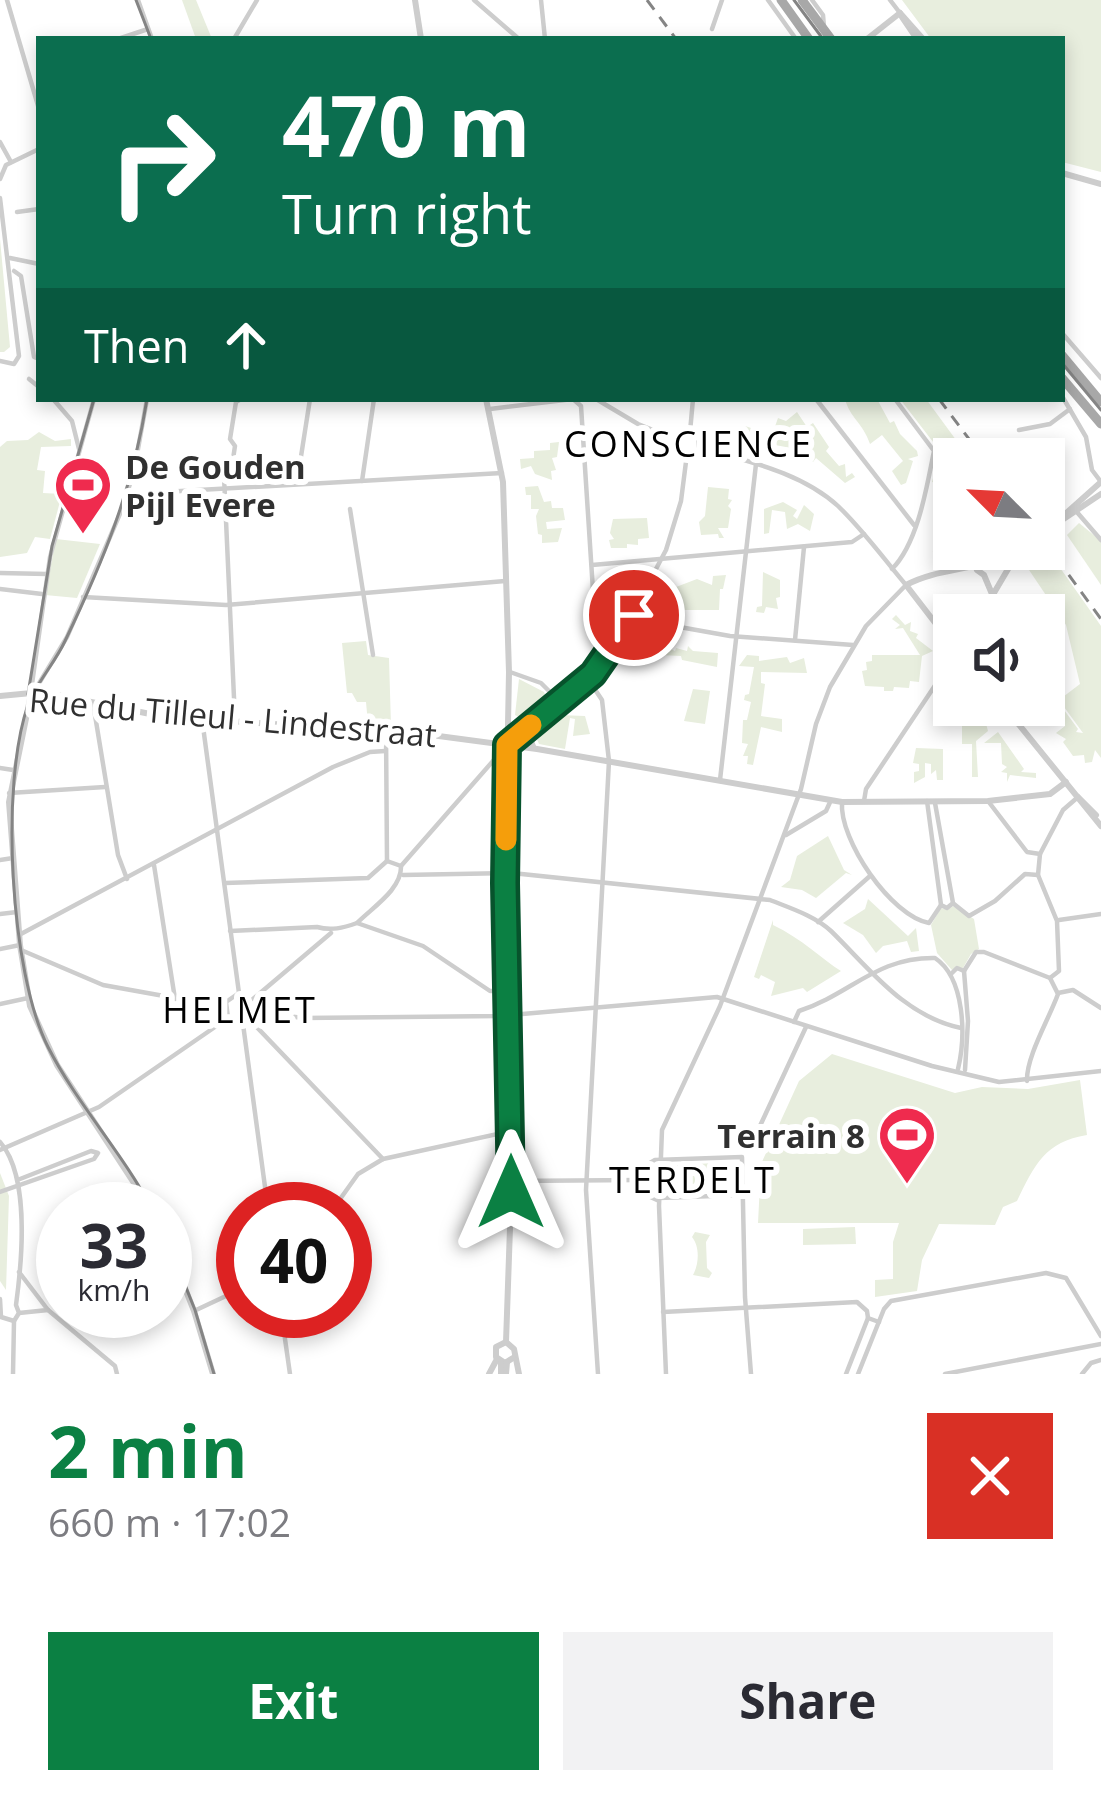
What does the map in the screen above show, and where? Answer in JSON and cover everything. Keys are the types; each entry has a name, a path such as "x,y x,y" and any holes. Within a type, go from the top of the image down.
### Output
{"main road":[{"path":"781,0 807,36"},
{"path":"802,0 829,36"},
{"path":"1065,359 1101,402"},
{"path":"1065,382 1101,424"}],"street":[{"path":"7,0 36,99"},
{"path":"138,0 151,36"},
{"path":"236,36 257,0"},
{"path":"415,0 421,36"},
{"path":"474,0 516,36"},
{"path":"541,0 544,36"},
{"path":"712,29 722,0"},
{"path":"768,0 794,36"},
{"path":"812,0 823,15 824,28"},
{"path":"890,0 918,36"},
{"path":"871,36 901,13"},
{"path":"127,36 148,29"},
{"path":"24,59 36,57"},
{"path":"0,142 8,164"},
{"path":"0,179 8,164 36,150"},
{"path":"0,154 8,164"},
{"path":"1065,174 1101,184"},
{"path":"0,199 10,213 19,356 14,364 0,361"},
{"path":"10,258 36,263"},
{"path":"11,269 21,276 29,342 36,357"},
{"path":"1065,336 1101,378"},
{"path":"29,379 36,385"},
{"path":"1065,401 1086,437 1092,470 1101,482 1075,509"},
{"path":"55,402 73,424 79,449"},
{"path":"93,402 47,574 31,694 9,793 28,998 45,1044 133,1182"},
{"path":"31,694 53,664 128,494 146,402"},
{"path":"235,721 226,464 233,459 235,446 230,440 236,402"},
{"path":"296,485 310,402"},
{"path":"362,481 374,402"},
{"path":"487,402 502,473 509,672 505,873 511,1181 506,1342"},
{"path":"489,409 548,402"},
{"path":"576,402 581,406"},
{"path":"584,402 581,406 596,638 610,648"},
{"path":"601,402 678,440"},
{"path":"691,432 693,402"},
{"path":"818,402 914,525"},
{"path":"892,569 901,560 914,525 934,451 897,402"},
{"path":"1019,430 1050,424 1070,409"},
{"path":"678,440 691,432"},
{"path":"691,432 698,437 699,447"},
{"path":"678,440 679,449 687,454"},
{"path":"687,454 699,447 756,464 827,497 864,534 933,619"},
{"path":"401,866 507,745 588,679 634,615 663,559 681,501 687,454"},
{"path":"720,780 756,464"},
{"path":"128,494 502,473"},
{"path":"1065,517 1101,494"},
{"path":"350,509 373,655"},
{"path":"1075,509 1101,540"},
{"path":"592,565 852,542 864,534"},
{"path":"795,640 804,547"},
{"path":"666,1374 659,1160 666,1118 722,999 799,794 822,706 853,645 906,585 969,570"},
{"path":"0,573 47,574"},
{"path":"29,591 31,575"},
{"path":"83,597 231,604 506,581"},
{"path":"0,589 43,594"},
{"path":"634,615 736,637 853,645"},
{"path":"509,672 541,683 560,702"},
{"path":"588,679 602,700 609,761 586,1180 598,1374"},
{"path":"864,801 866,789 933,688"},
{"name":"Rue du Tilleul - Lindestraat","path":"0,696 43,692 202,719 386,731 507,745 842,802 988,800 1050,794 1066,782"},
{"path":"93,703 118,855 127,880"},
{"path":"508,715 523,725 533,724"},
{"path":"202,719 239,993"},
{"path":"533,724 531,740 537,749"},
{"path":"1020,726 1101,824"},
{"path":"225,883 368,878 378,872 387,861 386,731"},
{"path":"19,935 333,767 385,751"},
{"path":"490,766 499,764 506,771"},
{"path":"0,769 13,770"},
{"path":"9,793 106,787"},
{"path":"1050,978 1060,971 1057,921 1038,874 1040,854 1063,810 1078,796"},
{"path":"784,835 826,811 831,800"},
{"path":"988,800 1027,852 1040,854"},
{"path":"931,801 953,903 969,916 1025,874 1038,874"},
{"path":"842,802 849,835 871,875 917,921 928,923 941,905 931,801"},
{"path":"0,860 13,858"},
{"path":"387,861 401,866"},
{"path":"154,865 175,999"},
{"path":"401,866 403,875"},
{"path":"230,931 337,928 357,923 403,875 505,873 759,899 818,922 868,972 922,1012 961,1028"},
{"path":"818,922 871,875"},
{"path":"941,905 947,908 953,903"},
{"path":"0,914 17,912"},
{"path":"1057,921 1101,914"},
{"path":"357,923 423,946 490,991 507,991"},
{"path":"253,999 337,928"},
{"path":"0,949 20,948 103,985 225,1007"},
{"path":"961,1071 968,1022 964,971 976,952 1050,978 1058,994 1026,1065 1027,1081"},
{"path":"794,1022 799,1011 831,999 868,972 895,962 935,958 952,974 961,1028 961,1071"},
{"path":"952,974 957,968 964,971"},
{"path":"1058,994 1073,990 1101,1008"},
{"path":"228,1018 229,998 239,993 253,999"},
{"path":"0,1004 28,998"},
{"path":"228,1018 243,1024 251,1021 256,1012 253,999"},
{"path":"256,1012 303,1018 508,1015 722,999 932,1066 999,1082 1101,1071"},
{"path":"20,1313 16,1305 19,1182 2,1146 87,1113 228,1018"},
{"path":"251,1021 383,1159"},
{"path":"243,1024 264,1182"},
{"path":"759,1128 806,1027"},
{"path":"353,1182 383,1159 511,1131"},
{"path":"0,1192 19,1182 91,1151 98,1153 94,1159 19,1182"},
{"path":"741,1195 659,1199 646,1195 638,1180 643,1167 659,1160 742,1157 752,1374"},
{"path":"511,1181 638,1180"},
{"path":"18,1272 36,1295"},
{"path":"858,1374 891,1301 1046,1273 1064,1277 1101,1340 945,1374"},
{"path":"194,1311 216,1301"},
{"path":"14,1321 1,1317 2,1302 16,1305"},
{"path":"663,1312 863,1304 868,1318 846,1374"},
{"path":"192,1306 213,1374"},
{"path":"14,1374 14,1321 20,1313 36,1311"},
{"path":"868,1318 879,1322"},
{"path":"82,1338 115,1366 117,1374"},
{"path":"285,1338 290,1374"},
{"path":"506,1342 496,1347 518,1374"},
{"path":"489,1374 514,1349 506,1342"},
{"path":"503,1374 505,1360"},
{"path":"1082,1374 1101,1360"}],"green space":[{"path":"182,0 196,0 211,36 195,36"},
{"path":"902,0 1101,0 1101,172 1065,163 1065,36 929,36"},
{"path":"0,239 10,347 4,352 0,352"},
{"path":"846,402 879,402 890,423 894,421 918,456 908,459 913,461 906,483 901,485 892,471 903,461 882,435 870,444"},
{"path":"902,402 928,402 955,438 933,438 933,442"},
{"path":"797,412 807,427 813,423 839,466 845,464 846,477 852,473 855,477 845,483 816,458 813,462 796,449 768,447 742,437 745,426 772,435 778,418 786,421"},
{"path":"39,432 55,441 71,439 71,446 41,447 37,470 45,471 43,493 62,494 50,539 35,537 27,553 0,557 0,447"},
{"path":"559,442 557,457 552,458 556,470 551,471 552,480 535,474 531,466 521,469 520,459 534,458 534,451 550,450 550,443"},
{"path":"538,486 544,502 563,508 565,520 546,522 547,529 562,528 558,542 542,543 538,534 539,509 531,509 531,495 526,495 525,487"},
{"path":"708,487 729,489 728,528 718,528 724,538 701,535 699,522 705,516"},
{"path":"783,502 797,510 793,516 797,519 804,505 814,514 810,531 798,524 787,529 785,512 772,510 769,533 764,534 764,509"},
{"path":"647,518 649,538 638,539 638,545 627,544 627,548 611,548 613,519"},
{"path":"1079,523 1101,541 1101,585 1067,535"},
{"path":"56,539 100,544 77,598 45,595"},
{"path":"1029,570 1062,570 1101,626 1101,758 1095,750 1092,762 1085,763 1084,755 1073,756 1063,742 1066,739 1056,733 1065,726 1065,711 1076,732 1083,733 1065,708 1065,695 1080,684 1065,624 1065,594 1045,594"},
{"path":"763,572 780,580 778,609 766,607 764,613 756,612 762,606"},
{"path":"726,575 719,610 677,610 672,597 676,587 697,579 712,585 713,576"},
{"path":"896,615 905,625 911,622 910,631 933,651 922,656 919,682 884,691 884,687 865,686 862,671 867,670 872,655 920,655 903,628 895,629 900,625 892,619"},
{"path":"366,641 368,655 389,658 391,726 368,724 366,702 357,702 347,693 342,643"},
{"path":"654,641 675,651 687,651 688,646 693,651 718,653 717,667 681,656 654,658 655,652 650,651 646,665 639,659 646,647 653,648"},
{"path":"747,655 759,656 759,661 787,657 790,663 804,658 807,673 761,672 765,684 761,716 782,719 782,732 761,727 753,765 743,756 748,744 742,743 743,720 747,720 751,702 744,700 754,667 739,666"},
{"path":"519,679 544,692 548,701 524,720 515,715"},
{"path":"693,689 710,691 705,724 684,721"},
{"path":"559,715 585,716 590,734 573,736 575,719 570,718 565,749 539,744 535,735"},
{"path":"962,726 987,726 988,731 976,741 978,777 972,777 972,744 962,744"},
{"path":"998,732 1024,769 1021,772 1036,773 1036,778 1010,775 1007,782 1007,773 1001,772 1007,767 1002,764 1001,743 984,743"},
{"path":"916,748 943,749 943,780 937,780 936,770 931,774 931,764 925,763 925,777 914,783 914,772 919,771 919,764 913,763"},
{"path":"828,836 844,870 852,875 846,873 816,898 781,887 790,880 797,856"},
{"path":"868,899 908,936 916,928 919,951 911,952 907,941 883,946 876,953 863,935 843,923 865,909"},
{"path":"953,906 974,919 979,949 963,968 952,970 937,953 931,925 941,908"},
{"path":"773,920 773,925 841,971 807,992 803,988 771,996 775,982 754,977"},
{"path":"832,1054 955,1093 1080,1080 1087,1135 1051,1149 1017,1201 1003,1207 995,1225 939,1224 922,1260 917,1291 875,1297 875,1280 893,1279 893,1242 899,1223 758,1223 761,1164 799,1081"},
{"path":"728,1162 736,1168 732,1190 672,1193 665,1188 669,1166"},
{"path":"0,1173 9,1196 6,1290 0,1281"},
{"path":"855,1227 856,1244 803,1245 803,1229"},
{"path":"695,1232 710,1235 706,1242 709,1278 693,1275 698,1256"}],"tram line":[{"path":"136,0 150,36"},
{"path":"794,0 821,36"},
{"path":"1065,367 1101,410"},
{"path":"28,694 52,546 93,402"},
{"path":"136,1182 60,1068 35,1014 18,927 12,828 19,739 28,705 65,641 104,552 134,463 146,402"},
{"path":"192,1302 214,1374"}],"railway":[{"path":"647,0 674,36"},
{"path":"941,402 968,438"},
{"path":"1065,570 1101,619"}],"slow traffic":[{"path":"506,840 507,745 531,725"}],"place":[{"name":"De Gouden Pijl Evere","path":"83,536"},
{"name":"Terrain 8","path":"907,1186"}],"district":[{"name":"CONSCIENCE","path":"689,443"},
{"name":"HELMET","path":"240,1009"},
{"name":"TERDELT","path":"693,1179"}],"route":[{"path":"511,1192 507,745 593,674 634,615"}]}
